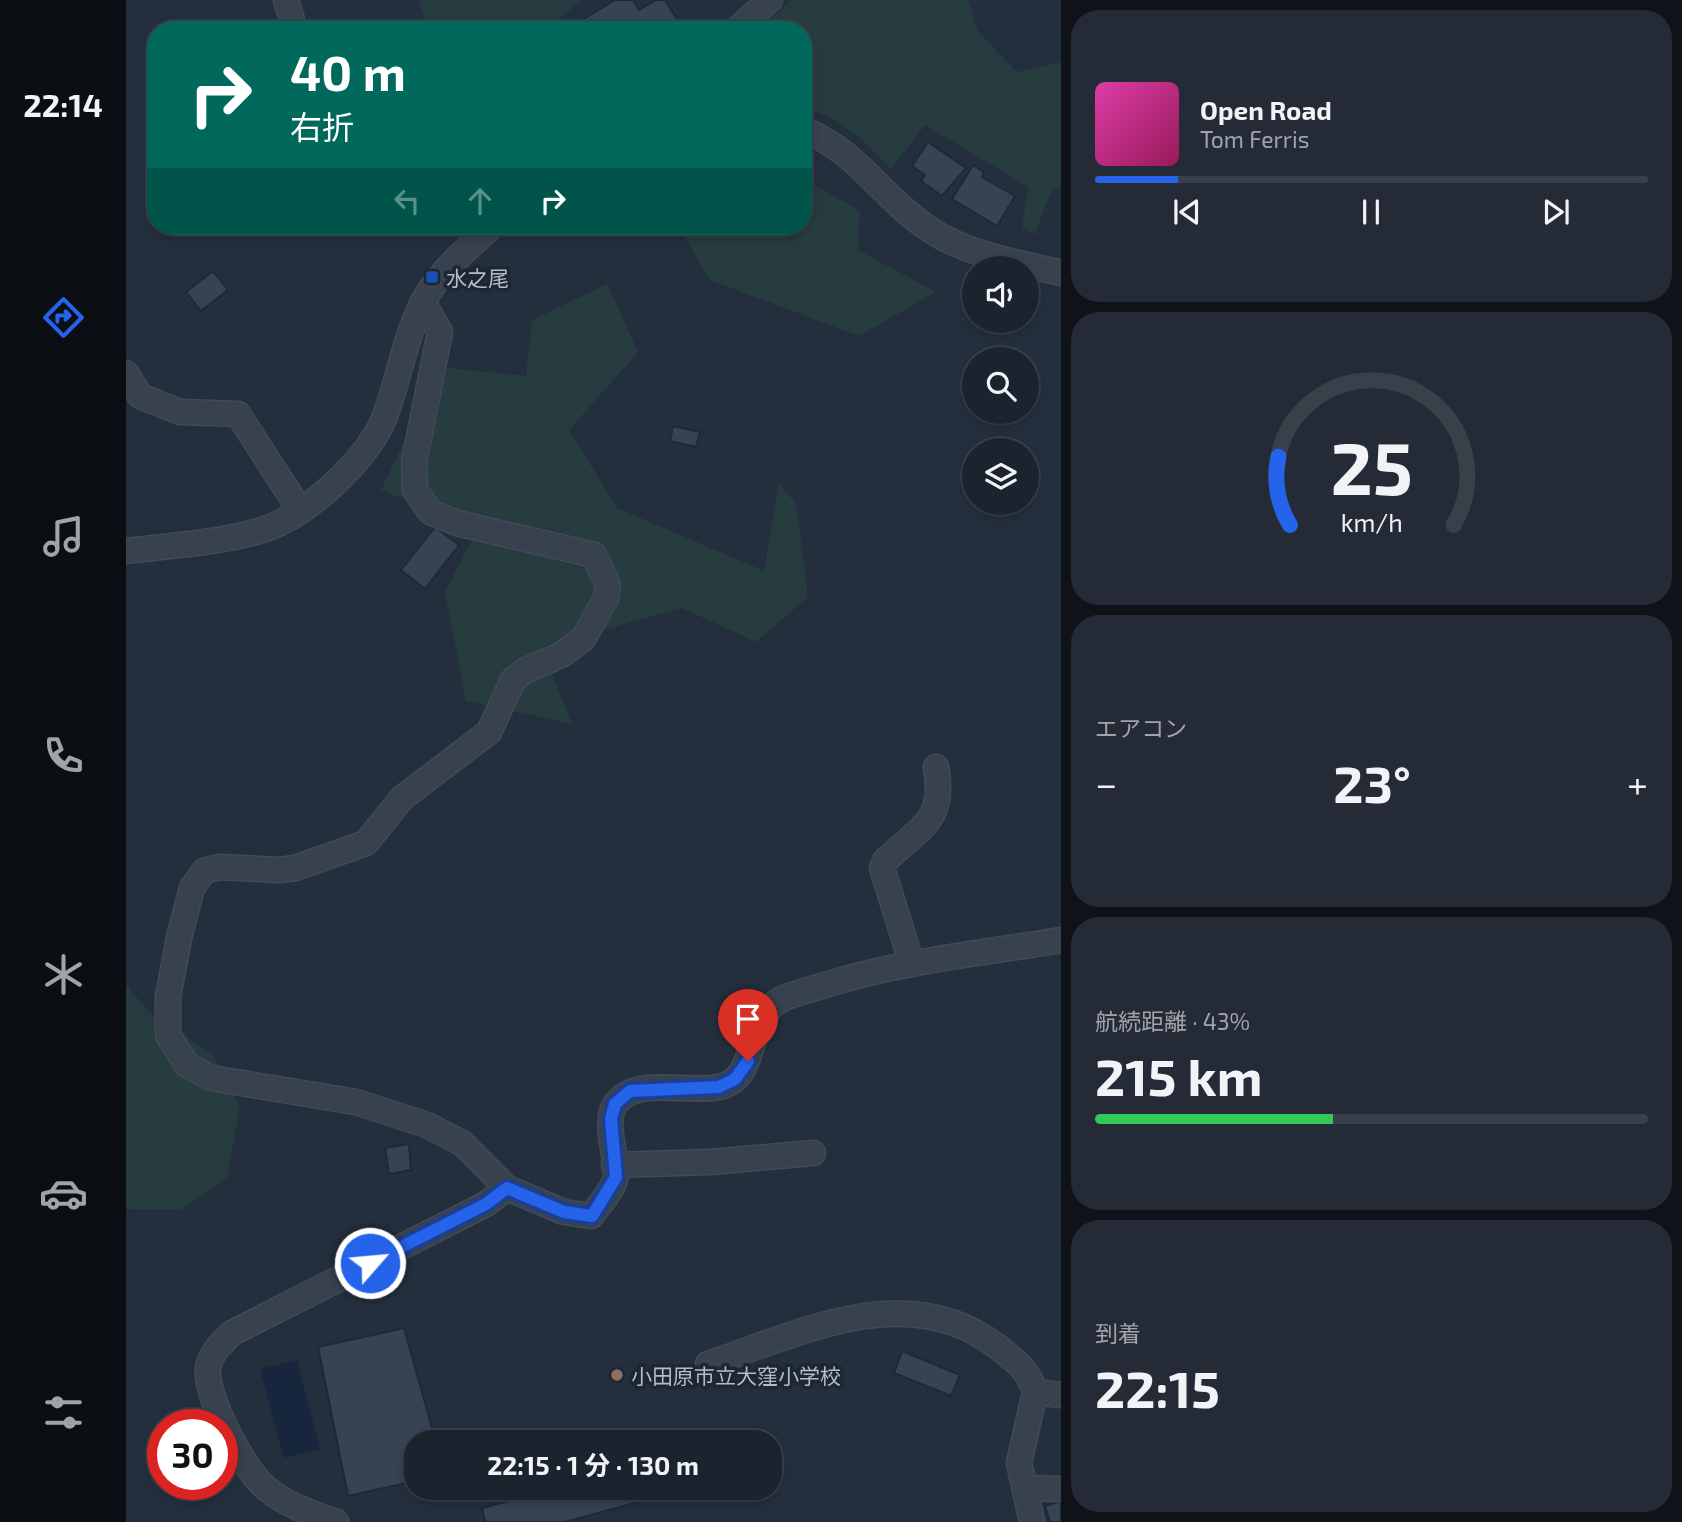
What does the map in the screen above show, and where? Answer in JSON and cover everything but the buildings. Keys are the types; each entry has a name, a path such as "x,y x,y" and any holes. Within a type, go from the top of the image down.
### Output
{"street":[{"path":"286,0 292,21"},
{"path":"746,21 770,0"},
{"path":"812,135 850,156 902,208 930,230 975,251 1061,273"},
{"path":"126,551 186,544 268,528 300,510 362,454 384,419 423,302 439,278 483,235"},
{"path":"423,302 440,332 414,462 415,490 430,512 457,523 594,555 608,585 606,598 583,639 561,655 526,670 513,680 489,732 402,798 366,843 287,869 219,867 204,871 192,888 168,997 168,1035 187,1065 211,1077 356,1102 427,1125 462,1143 507,1188 564,1212 592,1216 616,1177 611,1119 615,1104 630,1091 719,1087 735,1079 748,1061 760,1019 780,1001 842,980 912,964 1061,940"},
{"path":"126,373 140,397 180,412 238,414 300,510"},
{"path":"912,964 882,868 885,861 931,819 941,797 936,767"},
{"path":"614,1165 710,1162 813,1153"},
{"path":"336,1522 308,1512 267,1490 247,1469 214,1399 208,1368 215,1351 232,1333 486,1204 507,1188"},
{"path":"708,1364 851,1316 894,1311 929,1315 990,1340 1031,1376 1035,1392 1020,1449 1019,1463 1032,1522"},
{"path":"1035,1392 1061,1395"},
{"path":"1025,1488 1061,1489"}],"green space":[{"path":"419,0 582,0 555,21 425,21"},
{"path":"791,0 968,0 978,32 1017,72 1061,62 1061,187 1052,189 1035,234 1022,229 1028,187 925,125 891,169 862,140 829,117 812,111 812,21 769,21"},
{"path":"812,184 860,211 858,250 936,292 859,336 710,280 683,235 812,235"},
{"path":"607,284 638,352 569,430 617,508 764,571 779,483 796,504 808,597 756,642 682,608 541,647 572,724 466,701 445,592 478,528 381,490 409,432 428,366 526,376 532,320"},
{"path":"126,985 148,1011 213,1055 240,1106 227,1177 181,1210 126,1209"}],"water":[{"path":"297,1360 320,1449 284,1458 260,1369"}],"place":[{"name":"水之尾","path":"432,277"},
{"name":"小田原市立大窪小学校","path":"617,1375"}],"route":[{"path":"370,1263 486,1204 507,1188 564,1212 592,1216 616,1177 611,1119 615,1104 630,1091 719,1087 735,1079 748,1061"}]}
